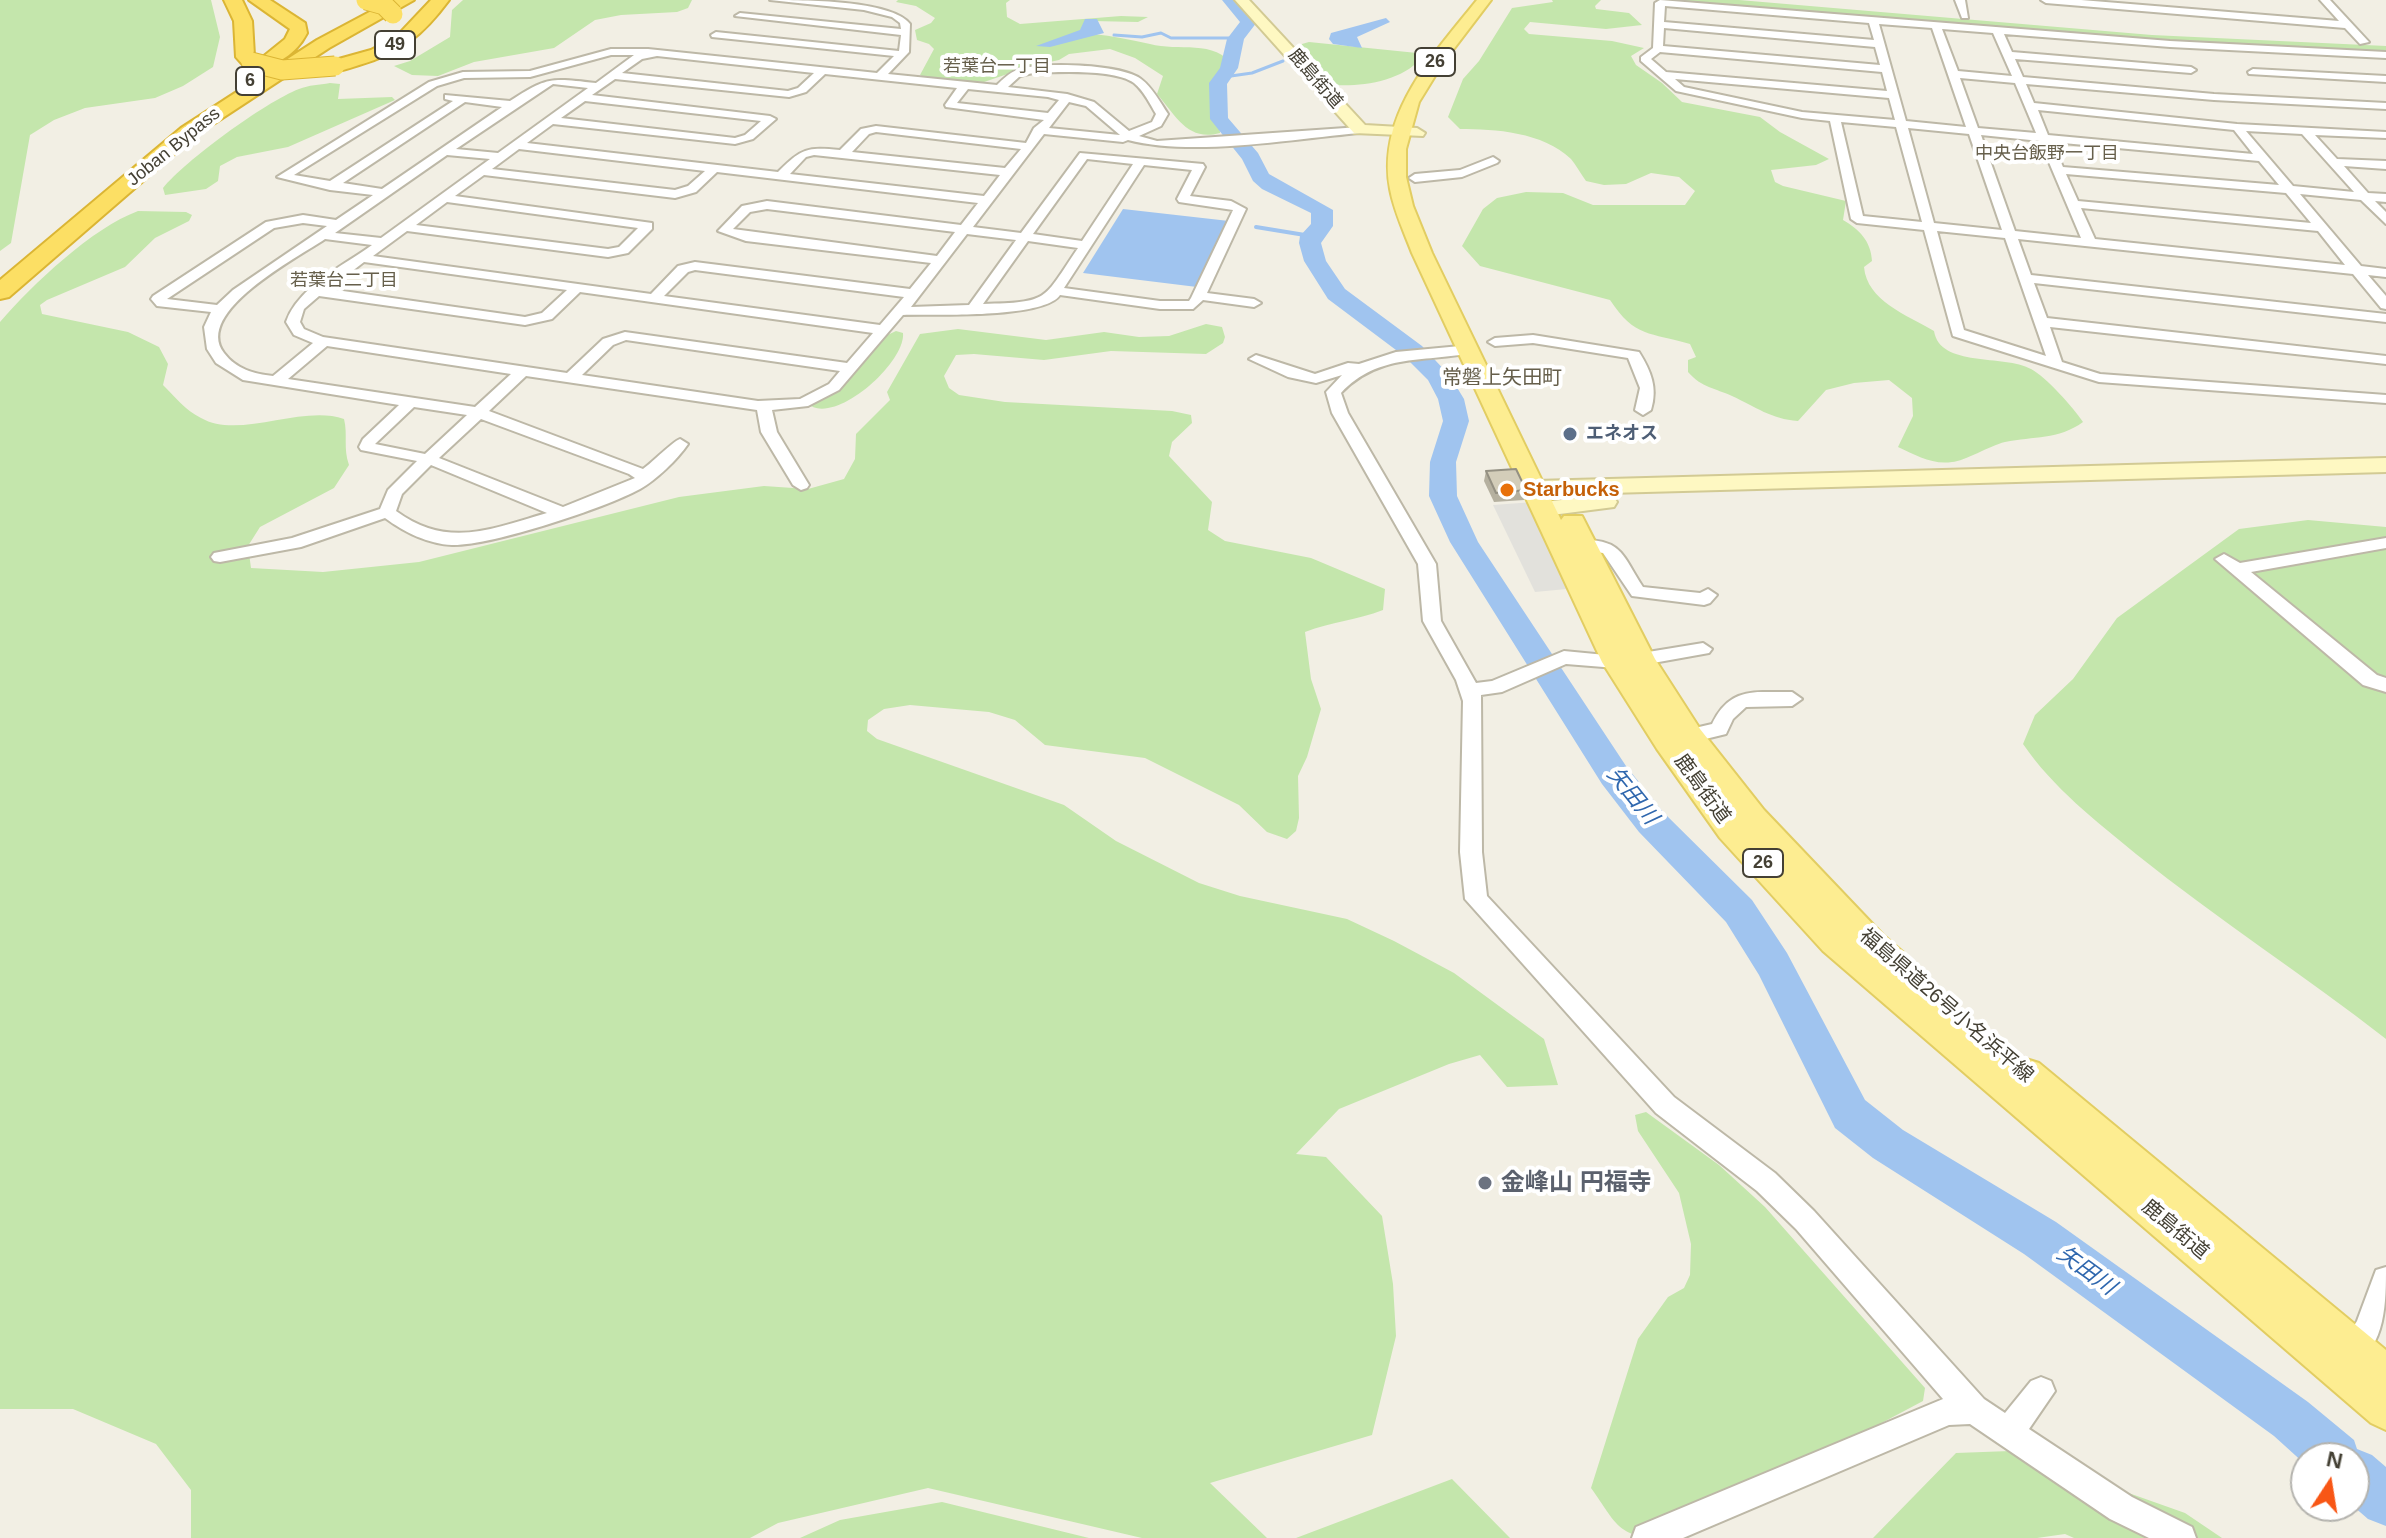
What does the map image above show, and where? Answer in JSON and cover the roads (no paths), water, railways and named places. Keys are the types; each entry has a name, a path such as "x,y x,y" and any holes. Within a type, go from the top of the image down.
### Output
{"highway":[{"name":"49","path":"233,0 243,21 245,57 263,67 289,70 335,66 391,48 402,41 440,0"},
{"path":"176,130 296,38 299,27 258,0"},
{"name":"49","path":"366,0 397,5"},
{"name":"Joban Bypass","path":"0,277 117,176 176,130 305,46 397,5"},
{"name":"Joban Bypass","path":"0,292 166,153 271,89 382,33 390,25 397,5"}],"main road":[{"name":"26","path":"1408,132 1416,88 1484,0"},
{"name":"福島県道26号小名浜平線","path":"1497,0 1443,69 1408,132 1415,178 1422,213 1438,251 1550,498 1584,545 1629,660 1745,810 1871,945 2386,1377"},
{"name":"鹿島街道","path":"1408,132 1397,179 1407,214 1483,346 1550,498 1667,741 1731,829 1835,941 2386,1408"}],"street":[{"path":"775,0 882,11 901,19 905,22 903,54 879,77"},
{"name":"鹿島街道","path":"1242,0 1360,130"},
{"path":"1772,0 2160,33 2386,43"},
{"path":"1960,0 1965,16"},
{"path":"2046,0 2143,4 2348,25"},
{"path":"2325,0 2364,42"},
{"path":"1658,49 1660,3 2170,44 2386,55"},
{"path":"2143,4 2153,20"},
{"path":"687,56 751,8"},
{"path":"740,16 905,32"},
{"path":"1873,20 1958,333 2099,378 2386,399"},
{"path":"1660,25 1879,44"},
{"path":"1936,25 2056,364"},
{"path":"1997,30 2090,243"},
{"path":"716,35 903,54"},
{"path":"2170,44 2202,83"},
{"path":"2230,47 2262,82"},
{"path":"1886,69 1658,49 1645,59 1680,89 1802,115 2263,158"},
{"path":"384,193 283,177 433,84 463,75 509,76 611,52 657,53 1067,97 1090,104 1126,138"},
{"path":"657,53 639,56 611,75 316,291 298,307 293,322 306,336 324,341 764,407 787,406 815,399 834,387 900,311 1038,130 1067,97"},
{"path":"2007,55 2202,83 2279,101 2386,106"},
{"path":"1000,89 1015,74 1036,70 1065,69 1131,77 1141,85 1162,114 1157,124 1126,138"},
{"path":"611,75 789,94 802,90 822,71"},
{"path":"2253,72 2386,79"},
{"path":"1953,74 2018,80 2183,108 2237,127 2386,135"},
{"path":"1665,75 1893,95"},
{"path":"597,86 548,82 218,309 210,331 216,352 225,365 248,377 477,412 644,476"},
{"path":"2183,108 2202,83"},
{"path":"965,85 950,105 1050,117"},
{"path":"2271,91 2279,101"},
{"path":"417,94 512,105"},
{"path":"551,120 735,141 749,137 770,119 581,97"},
{"path":"330,186 463,99"},
{"path":"2029,106 2183,108"},
{"path":"1835,118 1857,219 2386,273"},
{"path":"2237,127 2386,305"},
{"path":"843,154 865,131 876,129 1026,146"},
{"path":"1038,130 1181,145 1360,130 1408,132"},
{"path":"2306,131 2386,220"},
{"path":"516,145 986,200"},
{"path":"445,151 500,157"},
{"path":"781,176 809,153 1006,172"},
{"path":"973,309 1084,155 1199,167 1183,199 1240,209 1193,305 1173,306 1058,291"},
{"path":"900,311 1041,304 1058,291 1141,161"},
{"path":"1415,178 1462,173 1493,161"},
{"path":"2334,162 2386,165"},
{"path":"481,171 675,194 692,189 715,168"},
{"path":"2060,170 2386,198"},
{"path":"404,227 608,253 623,250 648,226 444,198"},
{"path":"2074,204 2322,228"},
{"path":"940,260 729,235 724,231 746,209 760,205 1087,245"},
{"path":"218,309 162,303 158,299 270,225 303,219 339,224"},
{"path":"323,235 383,242"},
{"path":"361,258 884,330"},
{"path":"654,298 683,269 695,266 914,294"},
{"path":"2025,278 2386,318"},
{"path":"316,291 525,321 547,316 577,288"},
{"path":"1200,296 1254,303"},
{"path":"2041,322 2386,360"},
{"path":"1528,334 1634,355 1640,362 1649,391 1643,410"},
{"path":"1553,337 1528,334 1483,346 1415,354 1365,368 1333,392 1427,564 1431,617 1438,636 1470,690 1473,701 1471,852 1476,899 1665,1105 1766,1182 1805,1220 1952,1388 1974,1409 2121,1508 2181,1538"},
{"path":"572,377 608,342 625,336 852,368"},
{"path":"274,383 324,341"},
{"path":"1596,349 1618,347"},
{"path":"1256,359 1293,374 1316,379 1352,366 1365,368"},
{"path":"387,512 394,493 524,370"},
{"path":"410,402 368,442 367,447 386,454 429,459 560,512"},
{"path":"764,407 769,432 801,485"},
{"path":"387,512 400,522 432,537 455,540 495,535 641,484 644,476 671,456 680,444"},
{"path":"1550,498 2386,465"},
{"path":"1550,498 1599,502 2386,479"},
{"path":"220,557 295,543 387,512"},
{"path":"2386,543 2231,564 2370,680 2386,685"},
{"path":"1584,545 1604,545 1609,549 1638,592 1704,599 1708,595"},
{"path":"1470,690 1495,687 1564,657 1629,660 1703,649"},
{"path":"1689,736 1719,729 1725,712 1736,702 1792,699"},
{"path":"2353,1350 2368,1330 2386,1280"},
{"path":"2009,1431 2041,1391"},
{"path":"1647,1538 1949,1411 1974,1409"}],"water":[{"path":"1386,18 1390,22 1357,37 1362,48 1333,44 1329,39 1331,33"},
{"path":"1085,19 1097,19 1104,33 1050,47 1036,46 1080,30"},
{"path":"1123,209 1229,221 1197,287 1083,273"}],"waterway":[{"name":"矢田川","path":"1230,0 1249,22 1236,39 1229,68 1218,83 1219,119 1251,157 1260,177 1269,185 1322,210 1322,226 1311,236 1310,243 1315,261 1336,294 1413,351 1438,376 1451,399 1456,421 1443,462 1443,496 1464,542 1614,775 1651,822 1739,911 1773,964 1850,1114 1888,1144 2040,1238 2291,1419 2318,1442"},
{"path":"1114,35 1142,37 1161,33 1171,38 1234,38"},
{"path":"1224,77 1252,73 1283,61"},
{"path":"1256,227 1311,236"},
{"name":"矢田川","path":"2370,1487 2386,1501"}],"place":[{"name":"エネオス","path":"1570,434"},
{"name":"Starbucks","path":"1507,490"},
{"name":"金峰山 円福寺","path":"1485,1183"}],"district":[{"name":"若葉台一丁目","path":"997,67"},
{"name":"中央台飯野一丁目","path":"2047,154"},
{"name":"若葉台二丁目","path":"344,281"},
{"name":"常磐上矢田町","path":"1502,378"}]}
